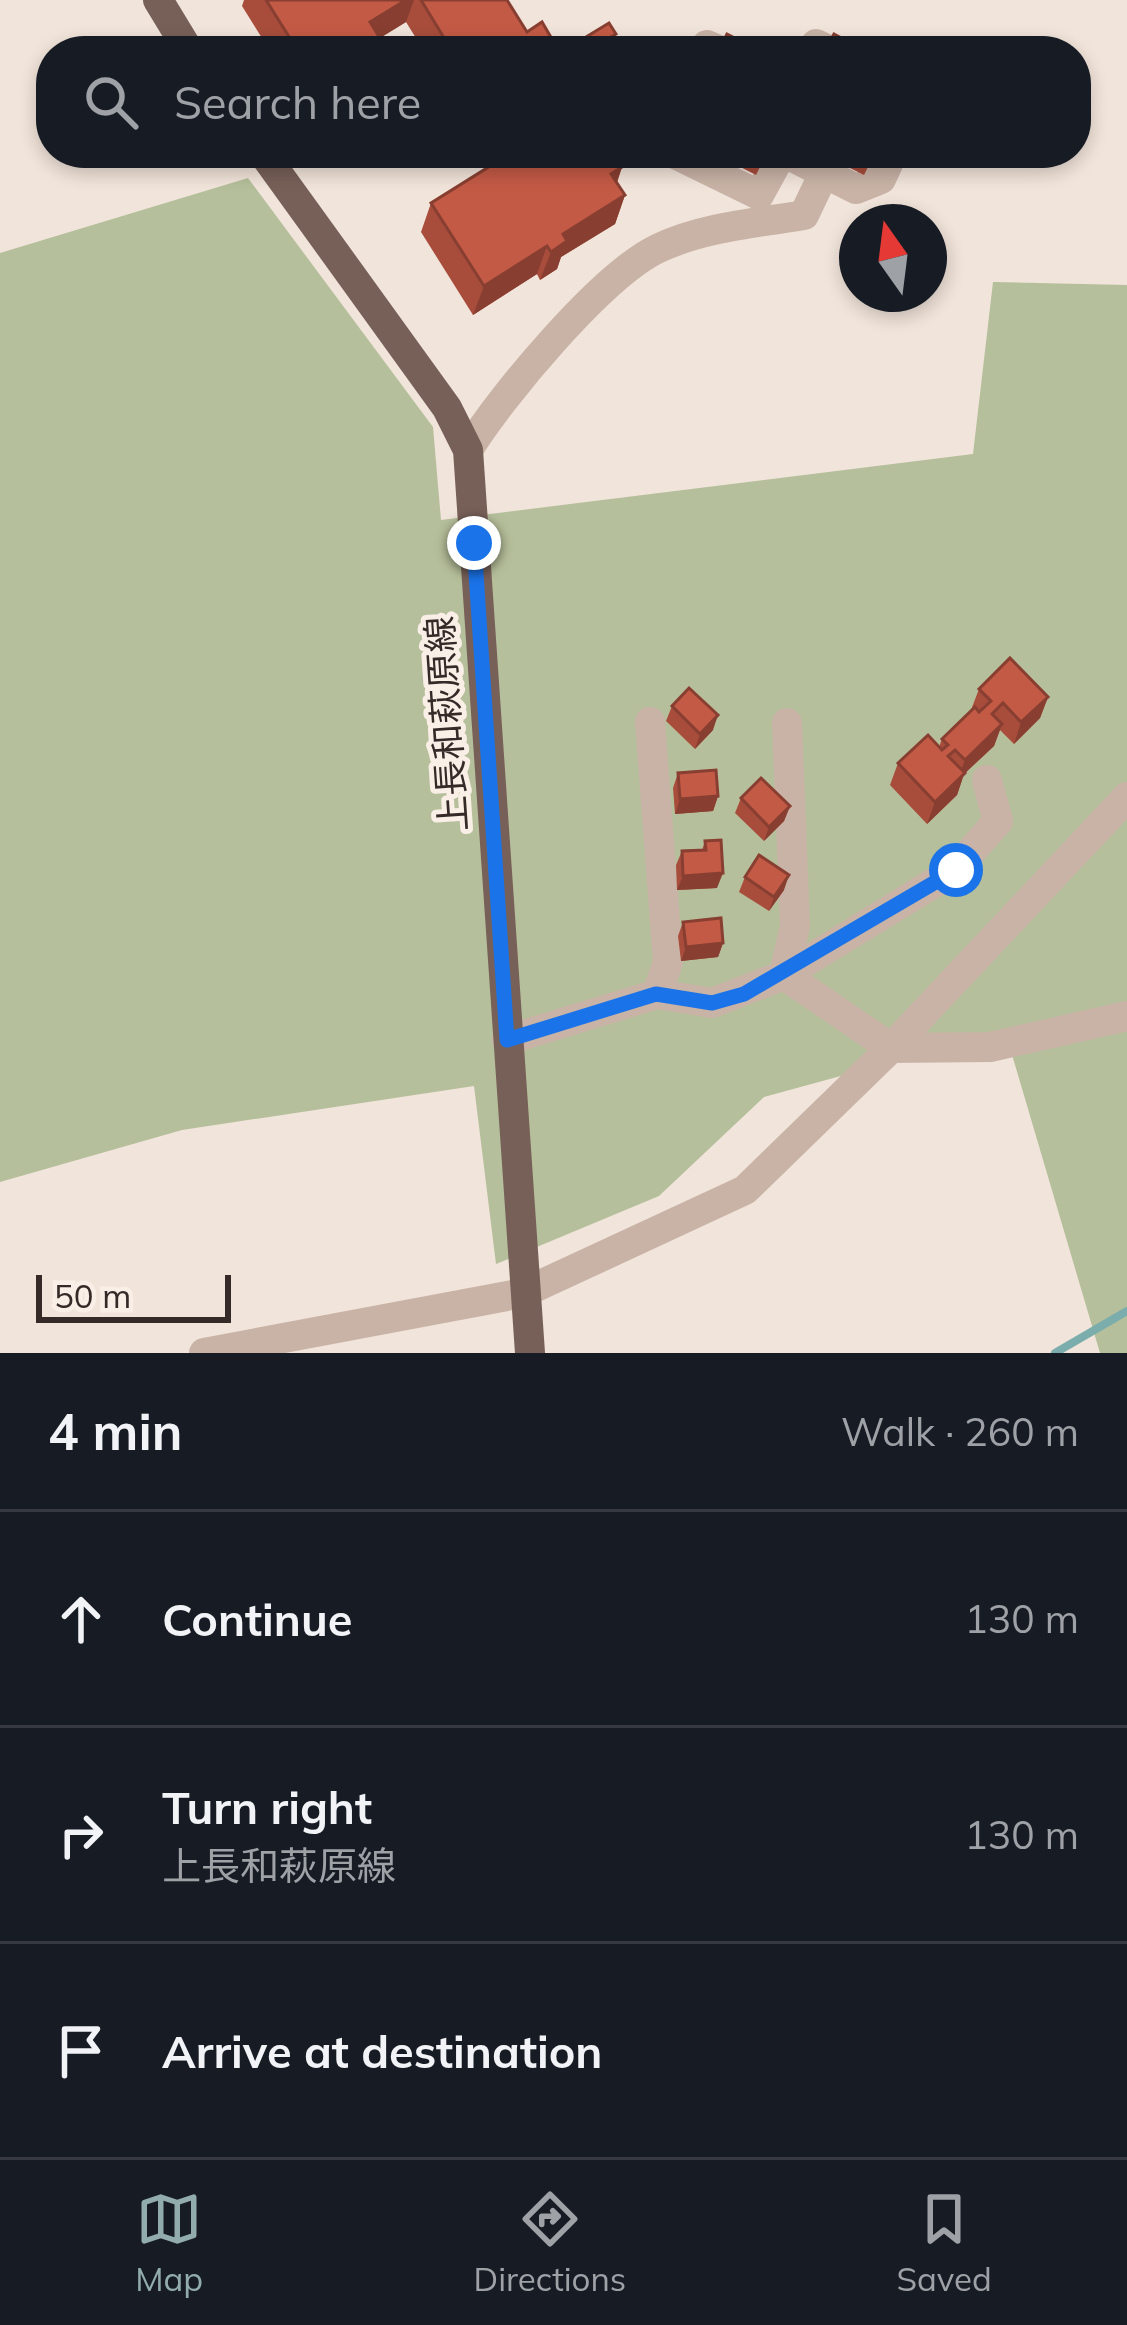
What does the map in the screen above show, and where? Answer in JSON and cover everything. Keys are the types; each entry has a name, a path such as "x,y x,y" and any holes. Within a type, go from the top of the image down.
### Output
{"main road":[{"path":"158,0 181,36"},
{"name":"上長和萩原線","path":"274,168 447,409 468,450 530,1353"}],"street":[{"path":"704,168 759,195 775,168"},
{"path":"814,168 856,189 881,178 886,168"},
{"path":"468,450 500,397 624,272 656,248 707,231 804,215 824,173"},
{"path":"650,722 668,962 656,994"},
{"path":"784,974 795,926 787,723"},
{"path":"507,1040 656,994 712,1003 784,974 956,870 998,821 987,781"},
{"path":"204,1353 523,1293 745,1190 891,1048 1127,797"},
{"path":"784,974 891,1048 990,1047 1127,1016"}],"green space":[{"path":"248,178 433,427 441,520 973,454 993,282 1127,285 1127,1353 1100,1353 1005,1031 764,1097 659,1196 496,1264 474,1086 182,1130 0,1182 0,253"}],"building":[{"path":"266,0 406,0 370,22 379,36 289,36"},
{"path":"421,0 507,0 527,32 542,22 550,36 443,36"},
{"path":"609,23 616,34 613,36 588,36"},
{"path":"487,168 620,168 611,174 625,195 563,234 567,241 551,252 547,246 484,286 431,203"},
{"path":"1010,658 1048,697 1021,722 1003,703 992,714 1002,724 965,760 955,750 948,756 965,773 935,802 898,763 928,735 942,750 948,745 942,739 975,707 979,712 991,701 979,689"},
{"path":"689,688 718,715 700,734 672,706"},
{"path":"716,770 718,796 680,799 678,773"},
{"path":"761,778 790,806 769,827 741,798"},
{"path":"721,840 723,873 683,876 682,851 706,850 705,841"},
{"path":"759,855 789,875 774,897 745,877"},
{"path":"721,918 723,943 686,947 683,922"}],"waterway":[{"path":"1055,1353 1127,1311"}],"route":[{"path":"474,543 507,1040 656,994 712,1003 744,994 956,870"}]}
